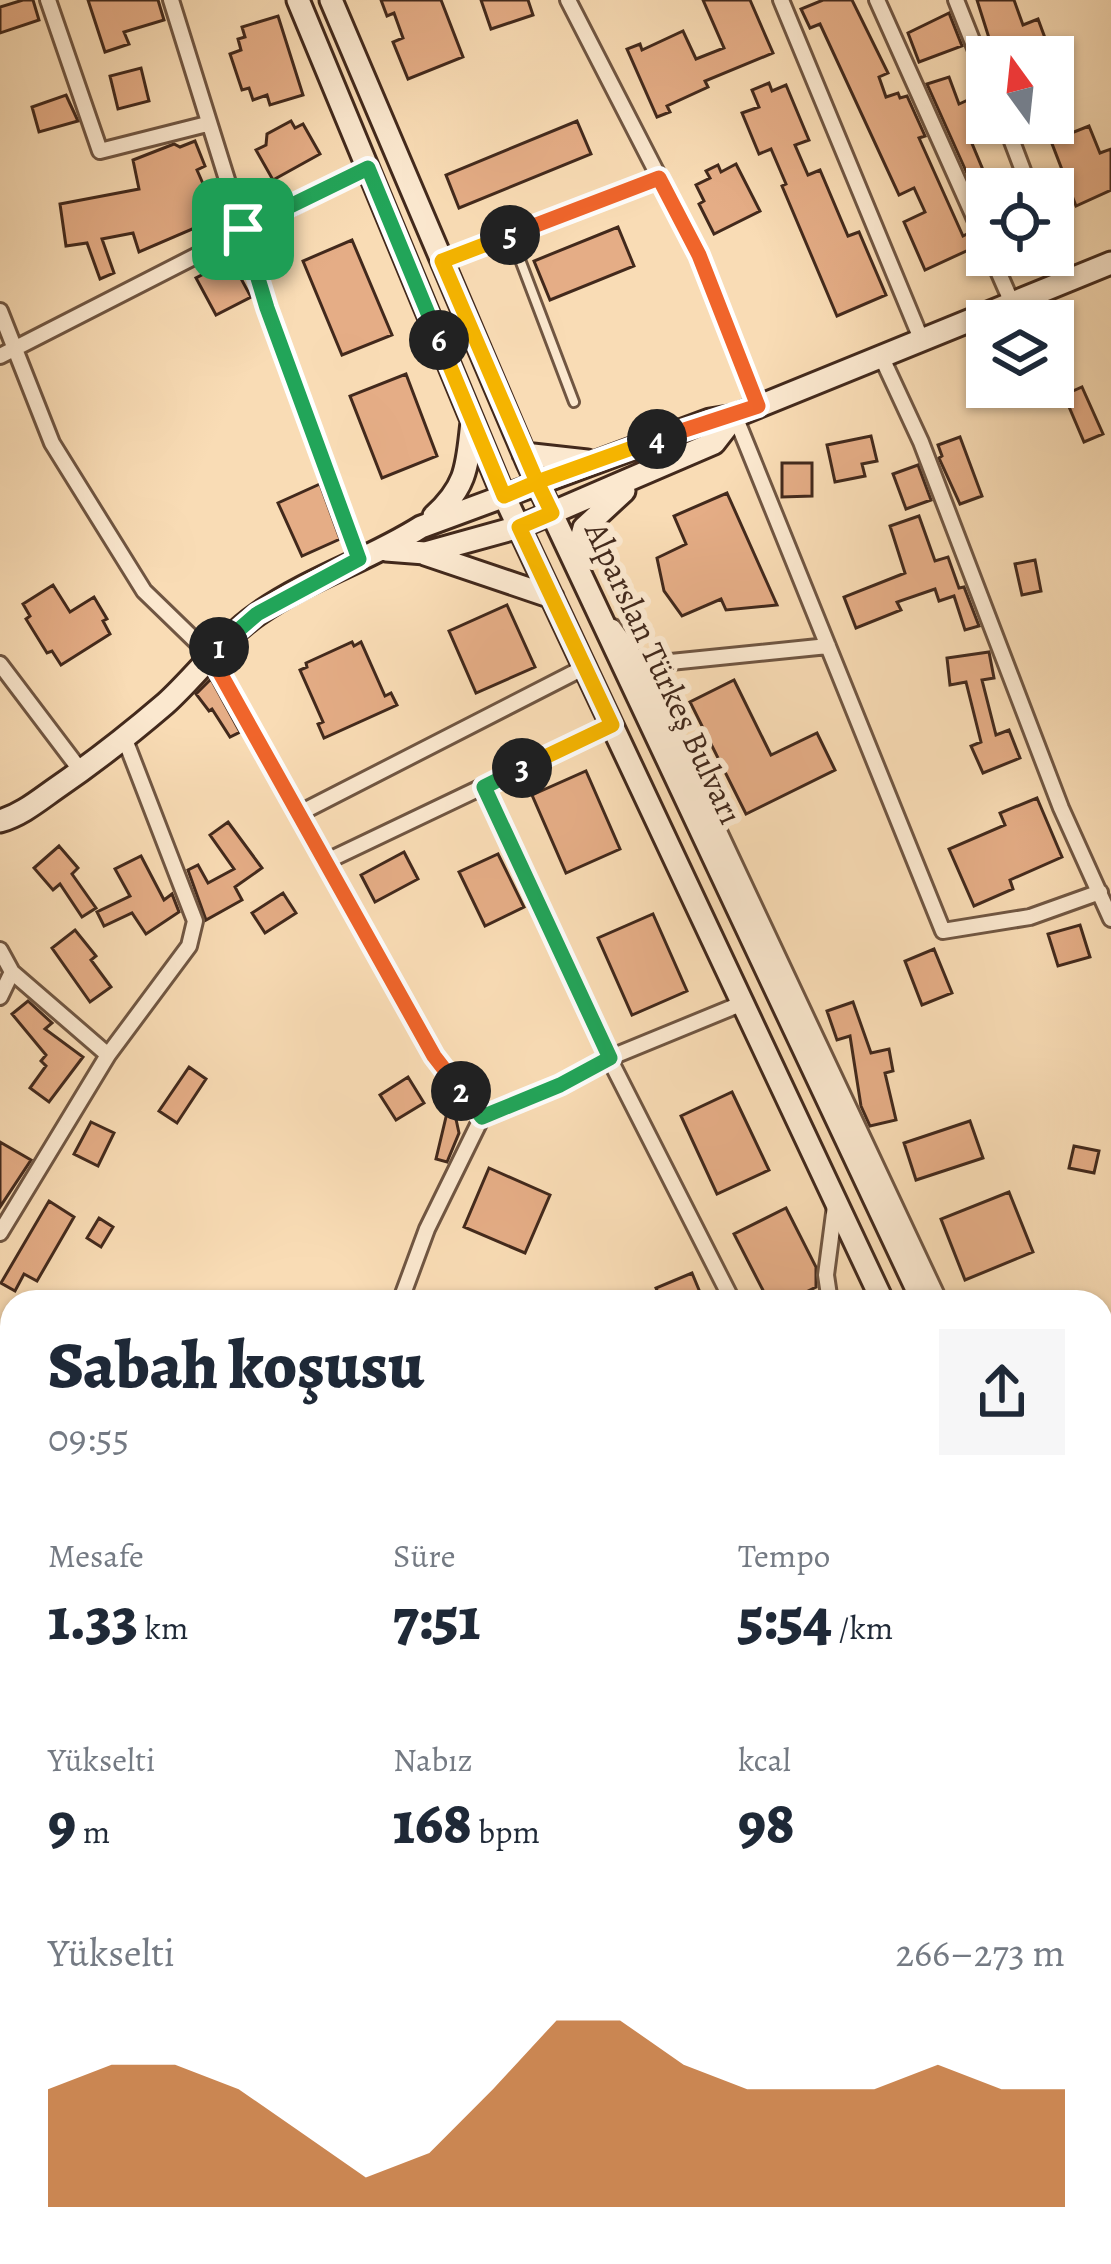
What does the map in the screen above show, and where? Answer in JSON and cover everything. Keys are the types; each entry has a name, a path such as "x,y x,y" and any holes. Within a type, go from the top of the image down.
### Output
{"main road":[{"name":"Alparslan Türkeş Bulvarı","path":"298,0 504,496 877,1290"},
{"name":"Alparslan Türkeş Bulvarı","path":"332,0 524,454 917,1290"},
{"path":"1019,300 1111,262"},
{"path":"421,527 710,420 735,416 966,322"},
{"path":"424,554 519,527 714,443 735,416"},
{"path":"0,821 14,818 124,737 257,614 421,527 456,496 466,468 472,421"},
{"path":"524,454 599,461"},
{"path":"575,562 584,528 607,503 658,467"},
{"path":"385,550 424,554 552,597"}],"street":[{"path":"48,0 100,151 207,124"},
{"path":"171,0 267,308 359,559"},
{"path":"568,0 699,255 758,406"},
{"path":"781,0 922,341"},
{"path":"877,0 966,199"},
{"path":"956,0 970,36"},
{"path":"7,352 368,168"},
{"path":"442,261 659,178"},
{"path":"1064,276 1066,281"},
{"path":"0,311 7,352 52,443 144,591 210,655 434,1056 482,1117"},
{"path":"883,358 921,442 1061,808 1111,919"},
{"path":"735,416 943,931 1030,916 1100,892"},
{"path":"593,600 641,665 934,1290"},
{"path":"641,665 828,646"},
{"path":"0,664 80,771"},
{"path":"300,813 585,667"},
{"path":"327,861 612,725"},
{"path":"0,1234 108,1055 189,946 195,921 124,737"},
{"path":"484,787 610,1058 727,1290"},
{"path":"0,950 12,972 108,1055"},
{"path":"0,997 12,972"},
{"path":"404,1290 427,1229 482,1117 742,1003"},
{"path":"828,1290 836,1201"}],"lane":[{"path":"511,235 574,402"}],"building":[{"path":"33,0 39,20 0,33 0,7"},
{"path":"88,0 158,0 164,20 124,32 129,44 105,52"},
{"path":"381,0 441,0 463,57 408,79 393,42 403,38 394,13 387,16"},
{"path":"481,0 528,0 533,15 491,29"},
{"path":"703,0 750,0 773,53 705,81 708,87 667,106 670,112 657,117 627,49 640,44 642,50 683,31 696,59 724,48"},
{"path":"823,0 852,0 888,73 879,77 886,97 907,96 925,136 919,138 966,234 966,251 925,270 904,222 925,212 914,188 899,195 820,24 810,28 801,9"},
{"path":"977,0 1014,0 1023,25 1038,19 1044,36 988,36"},
{"path":"949,13 962,46 919,62 908,33"},
{"path":"278,16 303,95 270,105 267,95 253,100 249,88 242,90 230,54 241,50 242,27"},
{"path":"141,68 149,101 118,109 110,76"},
{"path":"949,77 959,104 966,101 966,144 972,144 982,168 966,171 927,84"},
{"path":"769,83 772,91 786,85 809,140 795,145 808,175 820,170 848,236 859,232 886,295 837,316 771,149 759,154 742,113 759,107 752,90"},
{"path":"66,95 78,121 39,132 32,107"},
{"path":"291,121 295,128 303,124 320,154 273,180 256,150 266,145 267,134"},
{"path":"577,121 591,154 459,208 446,175"},
{"path":"1089,126 1100,153 1111,149 1111,190 1076,206 1074,168 1061,168 1052,144 1074,144 1074,132"},
{"path":"195,141 205,166 197,170 218,218 139,252 133,233 102,239 114,273 100,279 87,243 66,246 60,204 139,189 133,160"},
{"path":"736,164 760,211 714,234 699,204 704,201 696,185 710,178 706,171 718,165 721,172"},
{"path":"618,227 634,266 550,300 534,261"},
{"path":"352,240 392,335 342,355 303,261"},
{"path":"231,260 251,297 216,315 196,278"},
{"path":"406,374 437,456 382,478 350,396"},
{"path":"1082,387 1103,434 1084,442 1070,408 1074,408 1074,391"},
{"path":"871,436 877,461 862,464 865,476 835,482 827,445"},
{"path":"960,437 982,496 960,504 939,458 938,445"},
{"path":"782,463 812,463 812,496 782,497"},
{"path":"918,465 931,500 906,509 893,474"},
{"path":"320,484 340,539 302,556 278,503"},
{"path":"727,493 777,605 726,610 721,599 682,616 664,591 657,558 686,544 674,516"},
{"path":"919,516 935,561 948,557 979,626 965,630 954,596 939,601 935,589 897,602 901,610 856,628 844,597 905,573 890,526"},
{"path":"1035,560 1041,591 1022,595 1015,564"},
{"path":"53,585 70,612 94,597 110,634 61,665 52,651 47,653 26,619 30,616 23,604"},
{"path":"507,605 535,667 476,693 449,631"},
{"path":"352,642 354,646 361,642 385,696 391,693 397,705 324,738 318,724 323,722 300,670"},
{"path":"989,652 994,678 982,680 996,735 1009,730 1020,758 983,773 971,746 981,742 966,682 950,685 947,658"},
{"path":"211,679 240,732 230,737 196,694"},
{"path":"734,680 771,755 817,733 835,770 746,814 690,702"},
{"path":"586,771 620,849 566,873 532,795"},
{"path":"1037,798 1062,857 1010,880 1013,889 974,906 949,849 1005,825 1000,813"},
{"path":"228,822 262,868 235,887 242,900 206,920 188,870 198,865 208,883 234,869 210,835"},
{"path":"59,846 78,868 72,874 96,908 82,917 60,884 53,890 34,868"},
{"path":"404,852 418,879 375,902 361,875"},
{"path":"498,854 524,907 485,926 459,872"},
{"path":"141,856 164,900 172,894 179,912 146,934 132,913 104,926 97,912 130,896 115,869"},
{"path":"283,893 296,913 265,933 252,913"},
{"path":"653,914 687,991 632,1015 598,938"},
{"path":"1080,925 1090,957 1058,966 1048,934"},
{"path":"75,930 96,956 91,960 111,987 90,1002 52,948"},
{"path":"934,949 952,993 922,1005 905,961"},
{"path":"28,1001 52,1023 45,1029 83,1057 49,1102 30,1088 46,1066 41,1061 46,1055 12,1014"},
{"path":"853,1002 871,1053 889,1049 893,1071 885,1073 896,1120 870,1126 861,1106 850,1036 837,1040 827,1011"},
{"path":"189,1067 206,1079 177,1123 159,1111"},
{"path":"408,1077 424,1103 396,1120 380,1095"},
{"path":"732,1092 769,1170 717,1194 681,1116"},
{"path":"451,1096 459,1133 447,1162 436,1159"},
{"path":"970,1121 983,1158 916,1180 904,1143"},
{"path":"91,1122 114,1133 98,1166 74,1154"},
{"path":"0,1142 31,1160 0,1207"},
{"path":"1074,1146 1099,1151 1094,1173 1069,1168"},
{"path":"489,1168 550,1195 525,1253 464,1227"},
{"path":"1009,1192 1033,1252 965,1280 941,1219"},
{"path":"49,1201 74,1217 37,1281 24,1274 16,1290 1,1283"},
{"path":"786,1208 816,1267 816,1287 763,1290 734,1234"},
{"path":"99,1218 113,1227 101,1247 87,1238"},
{"path":"692,1273 699,1290 657,1290"}],"route":[{"path":"243,229 359,559 257,614 210,655 434,1056 482,1117 610,1058 484,787 612,725 519,527 552,513 537,482 758,406 699,255 659,178 442,261 537,482 504,496 368,168 243,229"}]}
